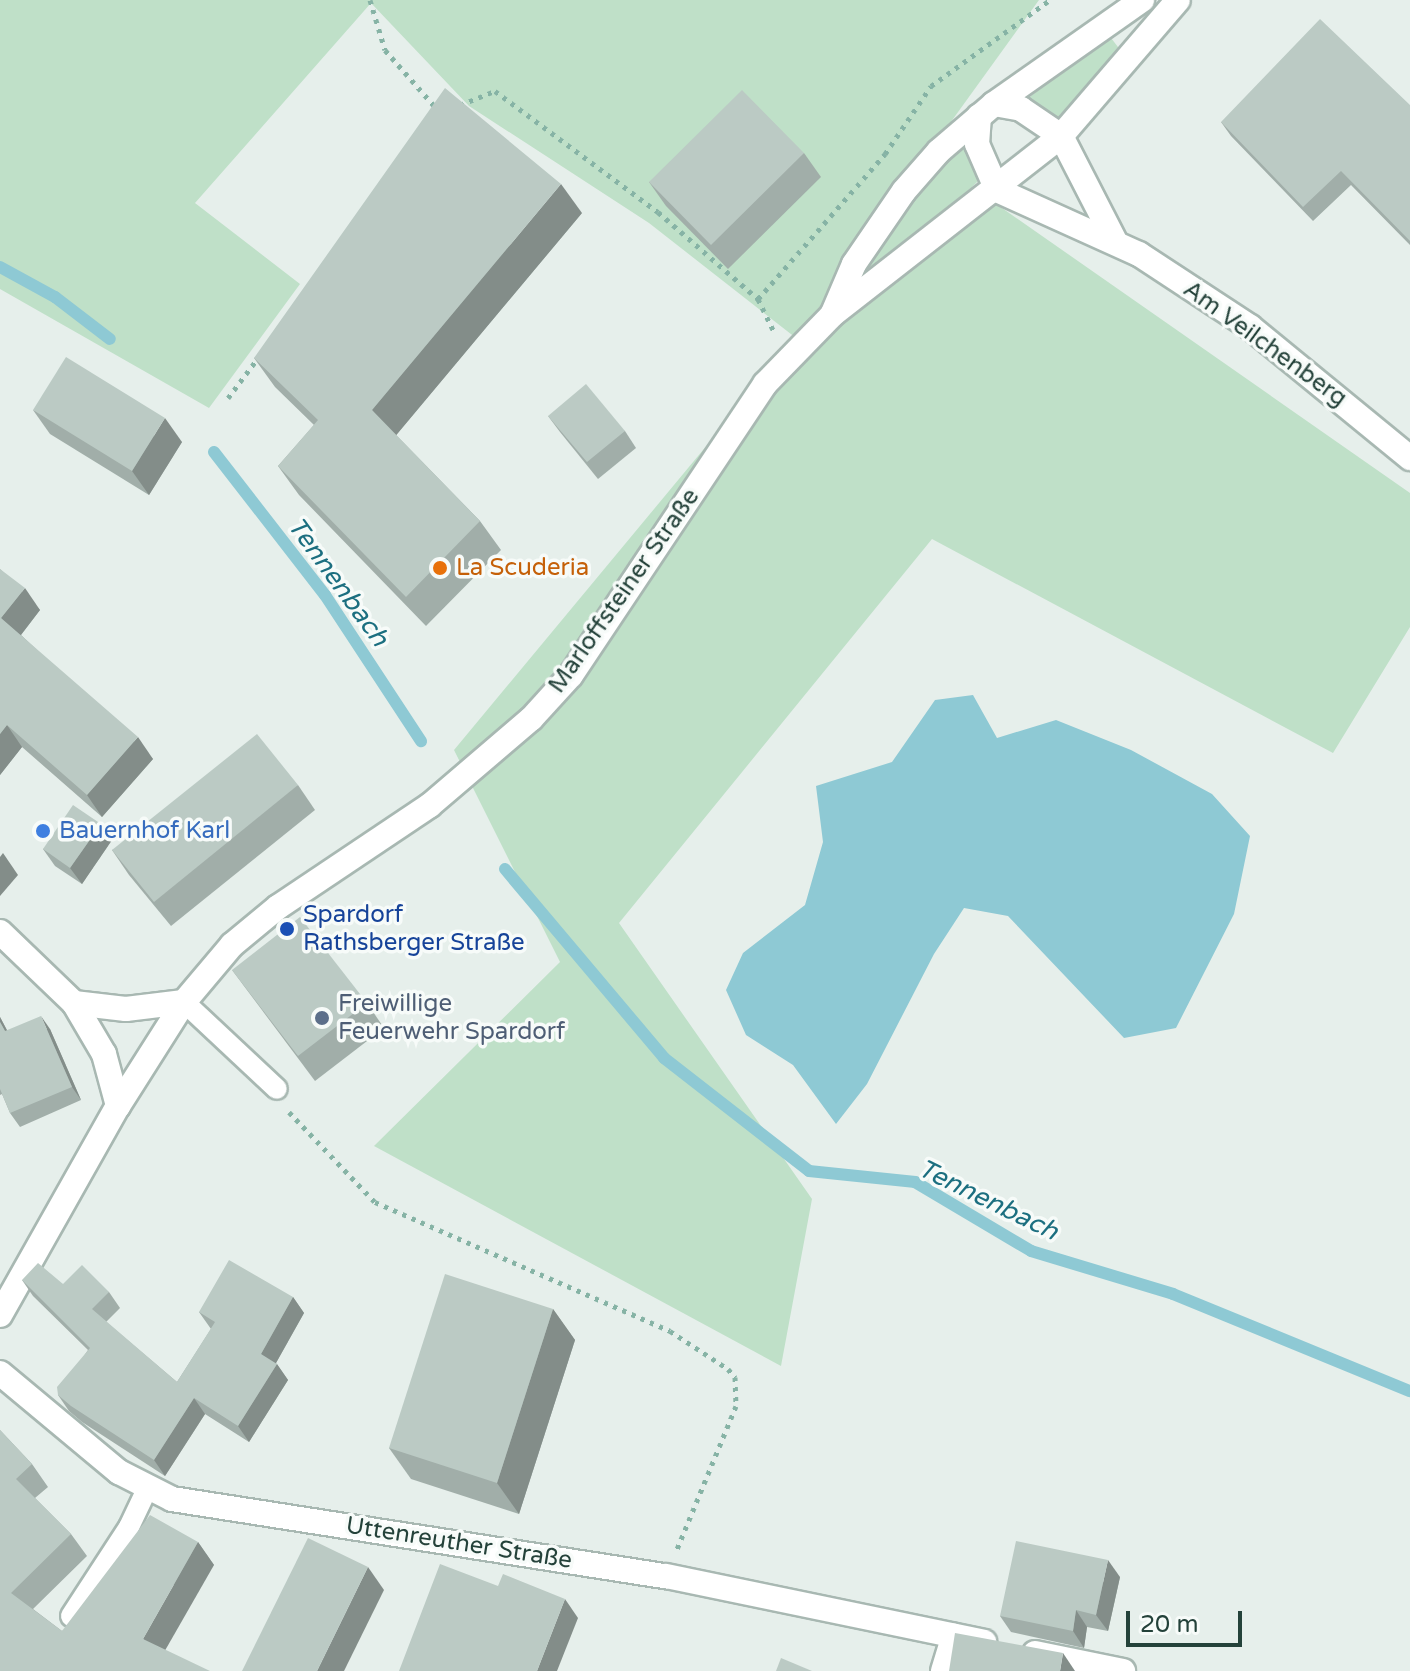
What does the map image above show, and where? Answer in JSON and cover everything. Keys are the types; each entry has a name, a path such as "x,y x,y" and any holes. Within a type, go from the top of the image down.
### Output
{"main road":[{"name":"Marloffsteiner Straße","path":"832,315 854,264 904,191 987,110 1142,0"},
{"name":"Marloffsteiner Straße","path":"0,1315 118,1106 184,1002 232,945 267,917 429,806 531,719 571,675 757,395 832,315 997,190 1061,136 1178,0"},
{"path":"997,190 977,144 987,110 1021,109 1061,136"},
{"name":"Am Veilchenberg","path":"1061,136 1114,239"},
{"name":"Am Veilchenberg","path":"997,190 1114,239 1250,327 1410,458"},
{"path":"0,932 74,1003 104,1054 118,1106"},
{"path":"74,1003 126,1009 184,1002"},
{"name":"Uttenreuther Straße","path":"0,1373 119,1472 172,1499 666,1576 1123,1671"},
{"path":"943,1671 954,1636"}],"lane":[{"path":"184,1002 277,1089"},
{"path":"71,1616 129,1527 148,1487"}],"path":[{"path":"370,0 385,50 440,113 495,91 658,212 758,299 885,154 931,86 1050,0"},
{"path":"228,398 265,349"},
{"path":"277,1089 288,1112 375,1202 670,1331 735,1377 736,1406 666,1576"}],"green space":[{"path":"0,0 1039,0 927,155 964,144 982,177 972,187 1410,493 1410,627 1333,753 932,539 619,923 812,1199 781,1366 374,1146 560,962 454,750 796,338 649,223 469,106 371,3 195,203 300,284 209,408 0,289"},
{"path":"1108,34 1121,51 1058,118 1026,100"}],"water":[{"path":"973,695 997,738 1056,720 1131,750 1212,794 1250,836 1234,914 1176,1028 1124,1038 1008,916 964,908 934,954 867,1084 836,1124 793,1065 746,1035 726,990 743,953 805,905 823,842 816,786 892,762 935,700"}],"building":[{"path":"1320,19 1410,105 1410,241 1341,171 1303,207 1221,122"},
{"path":"445,88 561,184 372,410 480,521 406,597 278,466 318,420 254,358"},
{"path":"742,90 804,153 711,245 649,182"},
{"path":"66,357 165,418 132,471 33,410"},
{"path":"586,384 625,431 587,462 548,416"},
{"path":"0,569 25,588 1,618 138,737 87,795 7,725 0,734"},
{"path":"257,734 298,785 154,902 112,850"},
{"path":"73,805 101,824 70,868 43,849"},
{"name":"Freiwillige Feuerwehr Spardorf","path":"300,917 367,1003 298,1056 232,970"},
{"path":"41,1016 72,1087 10,1113 0,1089 0,1022 5,1031"},
{"path":"229,1260 293,1297 261,1354 277,1364 238,1426 194,1398 154,1460 58,1395 57,1387 90,1348 22,1280 38,1263 63,1284 82,1265 109,1292 92,1309 177,1382 215,1322 199,1312"},
{"path":"445,1274 553,1309 497,1483 389,1448"},
{"path":"0,1430 32,1464 16,1479 71,1534 11,1593 62,1631 150,1515 198,1542 143,1639 210,1671 0,1671"},
{"path":"308,1538 368,1567 317,1671 242,1671"},
{"path":"1016,1541 1108,1560 1096,1615 1076,1610 1073,1631 1000,1616"},
{"path":"440,1564 498,1586 503,1574 565,1599 537,1671 399,1671"},
{"path":"955,1633 1063,1653 1060,1671 949,1671"},
{"path":"781,1658 812,1671 776,1671"}],"waterway":[{"name":"Tennenbach","path":"0,267 55,297 110,339"},
{"name":"Tennenbach","path":"214,452 325,595 421,741"},
{"name":"Tennenbach","path":"505,869 664,1058 809,1171 915,1182 1031,1251 1173,1294 1410,1391"}],"place":[{"name":"La Scuderia","path":"440,568"},
{"name":"Bauernhof Karl","path":"43,831"},
{"name":"Spardorf Rathsberger Straße","path":"287,929"},
{"name":"Freiwillige Feuerwehr Spardorf","path":"322,1018"}]}
